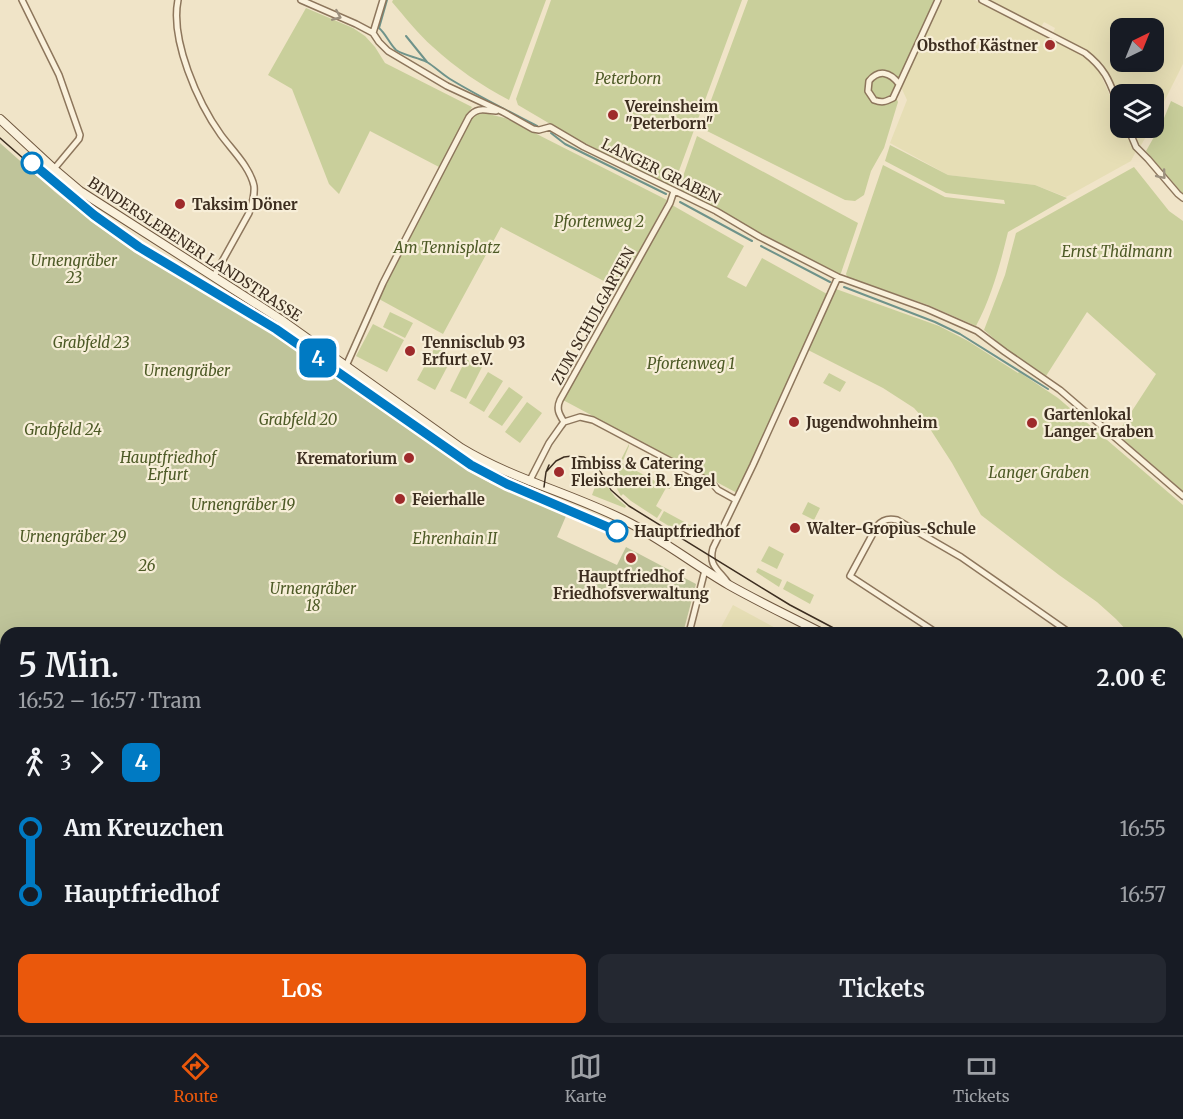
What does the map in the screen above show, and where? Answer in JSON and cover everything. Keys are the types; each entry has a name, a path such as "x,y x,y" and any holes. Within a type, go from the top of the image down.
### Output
{"main road":[{"name":"BINDERSLEBENER LANDSTRASSE","path":"0,119 80,191 280,319 460,448 529,482 603,510 637,526 729,584 811,627"}],"street":[{"path":"22,0 59,75 80,135 54,169"},
{"path":"178,0 177,25 184,59 200,100 244,165 254,185 253,203 249,213 214,276"},
{"name":"LANGER GRABEN","path":"301,0 373,33 388,51 410,66 533,129 550,127 584,147 716,211 760,237 838,277 927,309 977,331 1060,390 1183,496"},
{"path":"373,33 383,0"},
{"path":"899,84 895,78 881,73 869,81 868,91 874,100 881,102 893,98 938,0"},
{"path":"982,0 1085,53 1095,61 1110,84"},
{"path":"346,366 388,273 469,117 479,109 503,112"},
{"path":"1132,138 1136,147 1183,198"},
{"name":"ZUM SCHULGARTEN","path":"564,422 558,411 560,400 670,203 674,191"},
{"path":"729,584 713,566 711,557 713,548 838,277"},
{"path":"529,482 549,443 564,422 580,417 593,420 712,483 718,490 736,500"},
{"path":"928,627 850,576 879,524 887,519 897,520 961,557 1061,627"},
{"path":"691,627 705,570"}],"shaded area":[{"path":"941,0 975,0 1083,55 1098,69 1110,96 1110,138 1130,138 1136,151 1131,161 1066,197 1035,185 948,175 890,143 907,100 901,87"},
{"path":"989,0 1183,0 1183,64 1164,102 1164,84 1112,84 1103,64 1084,49 1053,33 1055,28 1044,22 1041,27"},
{"path":"1136,138 1145,138 1140,147"},
{"path":"733,605 774,627 721,627"}],"green space":[{"path":"393,0 546,0 509,100 469,76 442,55 417,31 392,2"},
{"name":"Peterborn","path":"551,0 742,0 673,187 586,145 518,105 516,99"},
{"path":"748,0 935,0 893,91 898,102 884,148 871,171 864,195 855,201 845,200 705,130 703,122"},
{"path":"306,8 353,28 365,36 385,63 472,107 439,167 370,131 339,194 329,184 292,89 268,75"},
{"path":"1171,101 1183,107 1183,194 1146,151 1153,138 1164,138 1164,118"},
{"name":"Pfortenweg 2","path":"480,112 505,118 667,200 619,289 501,227 443,334 379,299 471,118 475,113"},
{"path":"697,136 858,223 841,273 839,274 681,190 679,188"},
{"name":"Hauptfriedhof Erfurt","path":"0,143 55,192 134,252 259,325 470,472 566,516 557,537 617,565 626,547 696,584 685,627 0,627"},
{"path":"890,145 948,175 1035,185 1067,198 1008,232 991,292 976,326 928,305 847,277 846,274 883,165 945,197 1005,204 1004,200 946,193 885,161"},
{"name":"Ernst Thälmann","path":"1134,167 1169,211 1183,221 1183,491 1117,434 1156,374 1087,312 1046,376 1006,349 984,330 1005,275 1016,233"},
{"name":"Pfortenweg 1","path":"672,205 744,246 727,277 746,287 762,258 827,294 737,493 563,400"},
{"name":"Langer Graben","path":"836,289 939,326 968,341 1058,398 1183,505 1183,627 1123,627 1097,602 981,515 952,463 914,408 883,388 808,350"},
{"path":"390,312 413,323 405,338 383,327"},
{"path":"373,324 404,340 387,372 356,356"},
{"path":"435,347 453,356 435,390 417,380"},
{"path":"466,359 482,367 466,399 450,391"},
{"path":"488,372 503,381 484,412 469,403"},
{"path":"829,373 846,382 840,392 823,383"},
{"path":"509,387 523,397 502,426 488,417"},
{"path":"527,402 542,413 520,443 505,432"},
{"path":"629,444 622,463 666,487 669,483 671,486 670,489 666,488 656,506 662,510 657,518 623,494 621,496 611,478"},
{"path":"604,482 615,497 626,506 625,508 592,495 595,487"},
{"path":"808,502 820,508 814,520 802,514"},
{"path":"664,511 699,530 697,536 690,533 687,537 659,520"},
{"path":"769,546 784,554 777,569 761,561"},
{"path":"758,568 782,580 779,587 756,572"},
{"path":"787,581 814,595 810,604 783,589"}],"waterway":[{"path":"387,0 379,28 396,50 427,62 447,77 537,126"},
{"path":"406,36 427,62"},
{"path":"551,133 565,144 666,194"},
{"path":"680,202 752,241"},
{"path":"761,246 830,282"},
{"path":"844,287 960,334 1048,389"}],"tram line":[{"path":"0,138 72,201 137,249 274,331 469,468 559,511"},
{"name":"4","path":"32,163 94,215 139,247 276,329 471,465 507,484 617,531"},
{"path":"546,472 556,461 564,457 584,457 599,469 611,490 629,506 790,605 832,627"},
{"path":"544,487 549,465"}],"place":[{"name":"Obsthof Kästner","path":"1050,45"},
{"name":"Vereinsheim \"Peterborn\"","path":"613,115"},
{"name":"Taksim Döner","path":"180,204"},
{"name":"Tennisclub 93 Erfurt e.V.","path":"410,351"},
{"name":"Jugendwohnheim","path":"794,422"},
{"name":"Gartenlokal Langer Graben","path":"1032,423"},
{"name":"Krematorium","path":"409,458"},
{"name":"Imbiss & Catering Fleischerei R. Engel","path":"559,472"},
{"name":"Feierhalle","path":"400,499"},
{"name":"Walter-Gropius-Schule","path":"795,528"},
{"name":"Hauptfriedhof","path":"617,531"},
{"name":"Hauptfriedhof Friedhofsverwaltung","path":"631,558"}],"park label":[{"name":"Am Tennisplatz","path":"447,247"},
{"name":"Urnengräber 23","path":"74,268"},
{"name":"Grabfeld 23","path":"91,342"},
{"name":"Urnengräber","path":"187,370"},
{"name":"Grabfeld 20","path":"298,419"},
{"name":"Grabfeld 24","path":"63,429"},
{"name":"Urnengräber 19","path":"243,504"},
{"name":"Urnengräber 29","path":"73,536"},
{"name":"Ehrenhain II","path":"455,538"},
{"name":"26","path":"147,565"},
{"name":"Urnengräber 18","path":"313,596"}]}
